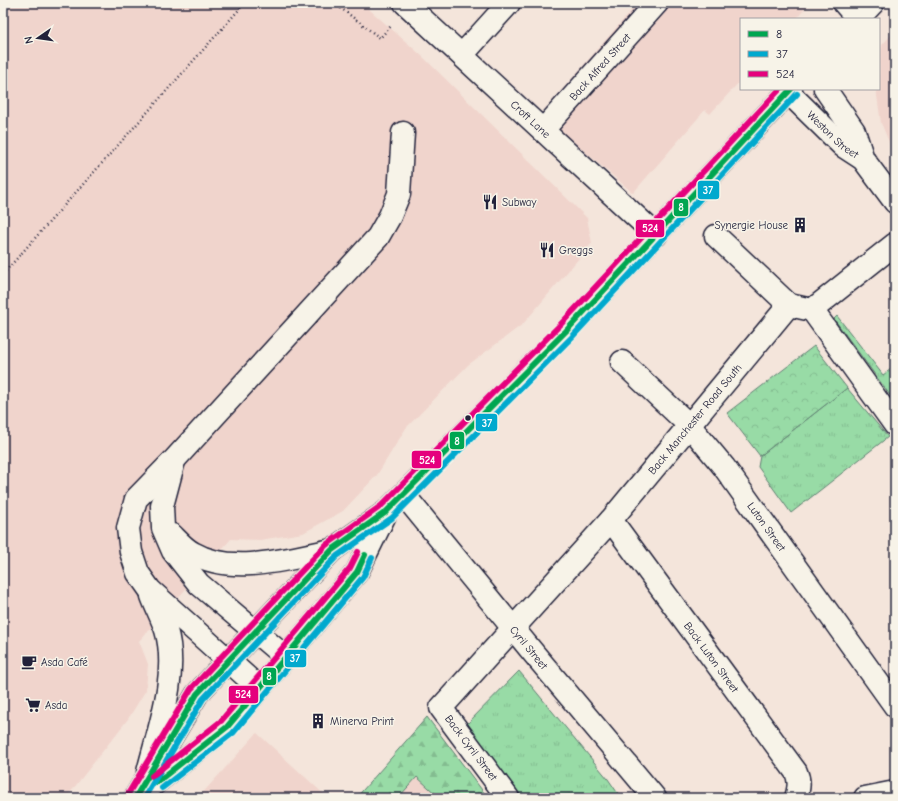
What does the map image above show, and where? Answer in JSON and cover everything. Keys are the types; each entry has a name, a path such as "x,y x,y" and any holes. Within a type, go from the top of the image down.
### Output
{"street":[{"path":"462,55 509,3"},
{"name":"Back Alfred Street","path":"542,130 657,3"},
{"path":"844,3 857,18"},
{"path":"859,18 873,3"},
{"name":"Croft Lane","path":"407,5 656,235"},
{"path":"139,793 197,694 332,550 386,512 566,331 789,90"},
{"name":"Weston Street","path":"789,90 843,146 863,159"},
{"name":"Weston Street","path":"826,90 854,131 863,159 895,202"},
{"path":"139,793 168,693 170,657 166,631 150,590 138,572 131,552 128,528 136,499 175,459 378,237 390,216 399,194 403,133"},
{"path":"716,236 788,306 812,310 895,424"},
{"path":"812,310 895,244"},
{"name":"Back Manchester Road South","path":"513,628 611,520 788,306"},
{"name":"Luton Street","path":"622,362 689,425 724,467 895,706"},
{"path":"175,459 162,506 163,528 173,550 199,584 285,658"},
{"name":"Cyril Street","path":"404,495 655,798"},
{"path":"139,793 227,726 357,572 386,512"},
{"name":"Back Luton Street","path":"611,520 796,772 799,780 799,789 796,798"},
{"path":"163,528 192,553 211,561 247,565 332,550"},
{"path":"150,590 259,688"},
{"name":"Back Cyril Street","path":"508,798 441,708 513,628"},
{"path":"865,798 895,792"}],"path":[{"path":"3,274 245,3"},
{"path":"334,3 380,38 407,5"}],"shaded area":[{"path":"3,3 362,3 422,56 587,218 592,243 523,324 468,365 406,428 377,475 343,511 303,533 260,540 231,539 139,641 148,664 146,690 128,719 66,798 3,798"},
{"path":"638,3 810,3 797,18 740,18 740,81 710,114 705,110 633,193 541,114"},
{"path":"895,31 895,156 881,123 876,90 880,90 880,56 882,45"},
{"path":"257,733 328,798 198,798"},
{"path":"417,777 440,798 398,798"}],"green space":[{"path":"837,316 883,375 895,366 895,402 834,319"},
{"path":"814,346 847,388 760,456 727,413"},
{"path":"847,388 888,437 791,513 758,467 760,456"},
{"path":"519,671 608,779 621,798 523,798 467,724"},
{"path":"427,717 488,798 440,798 417,777 398,798 356,798"}],"transit line":[{"name":"524","path":"128,794 191,689 326,545 381,506 560,325 779,90"},
{"name":"8","path":"135,798 197,694 332,550 386,512 566,331 790,90"},
{"name":"37","path":"144,798 203,699 337,556 392,518 572,337 797,94"},
{"name":"524","path":"152,776 221,721 350,568 358,552"},
{"name":"8","path":"157,782 227,727 357,572 365,555"},
{"name":"37","path":"162,788 233,733 363,577 372,558"}],"place":[{"name":"Subway","path":"490,202"},
{"name":"Synergie House","path":"800,225"},
{"name":"Greggs","path":"547,250"},
{"name":"Asda Café","path":"29,662"},
{"name":"Asda","path":"33,705"},
{"name":"Minerva Print","path":"318,721"}]}
